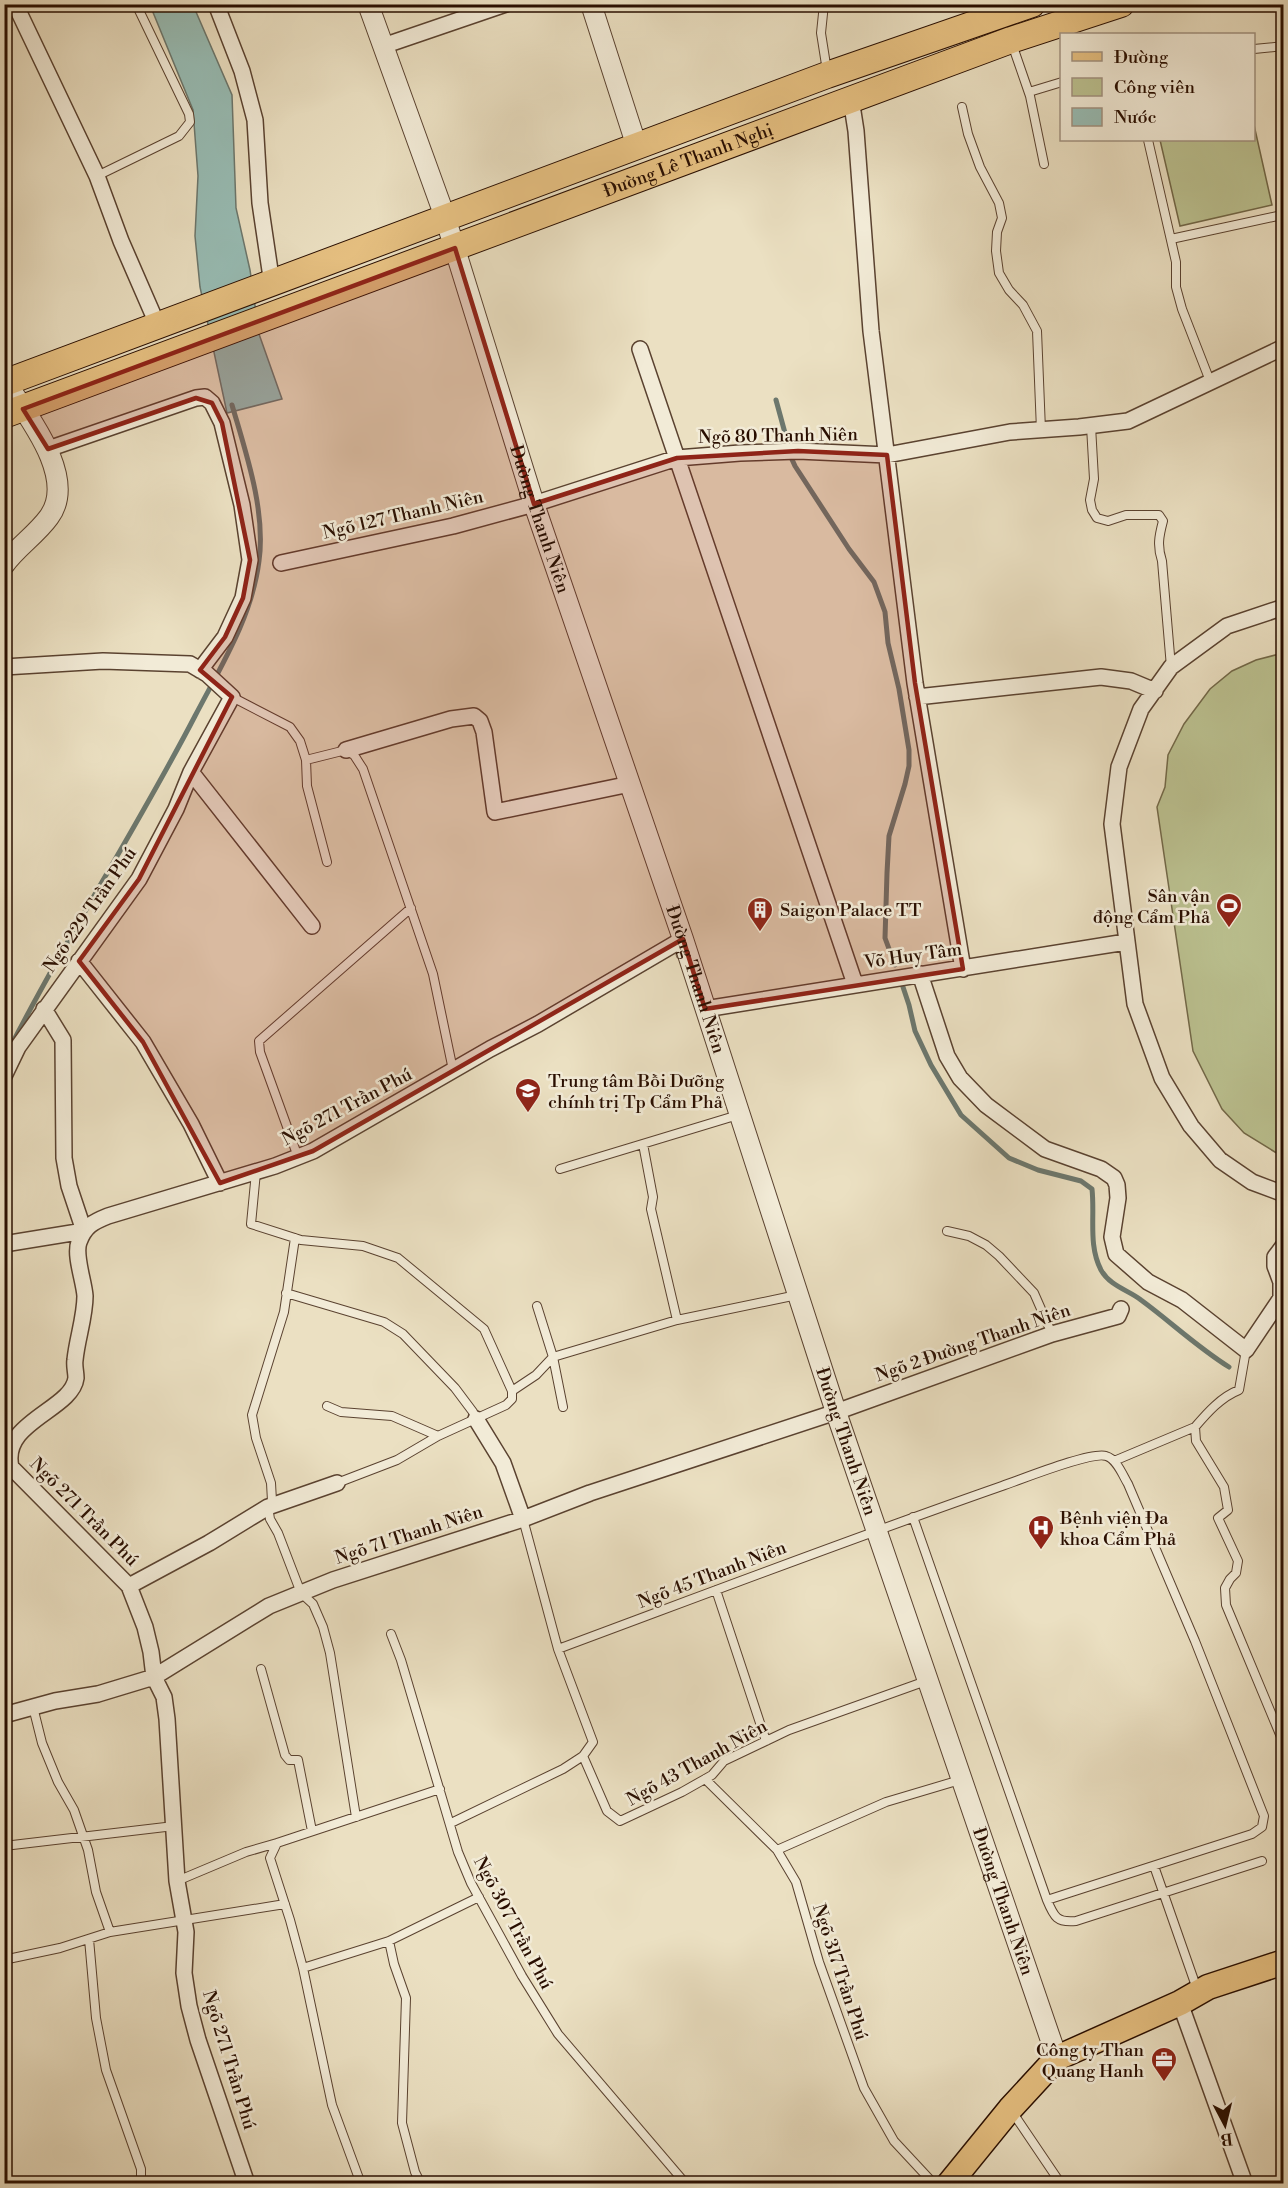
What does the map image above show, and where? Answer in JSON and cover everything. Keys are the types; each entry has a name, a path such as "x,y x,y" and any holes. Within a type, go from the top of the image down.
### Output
{"highway":[{"name":"Đường Lê Thanh Nghị","path":"158,326 827,75 1032,4"},
{"name":"Đường Lê Thanh Nghị","path":"14,412 1011,40 1121,4"},
{"path":"5,383 158,326"}],"main road":[{"path":"949,2184 1010,2109 1057,2058 1189,1998 1208,1987 1284,1962"}],"street":[{"path":"15,4 97,176 121,241 158,326"},
{"path":"216,4 242,71 253,111 263,286"},
{"name":"Đường Thanh Niên","path":"368,4 445,217 534,504 682,939 836,1412 1057,2058"},
{"path":"383,46 506,4"},
{"path":"591,4 637,147"},
{"path":"851,99 856,131 871,331 917,697 963,969"},
{"name":"Ngõ 80 Thanh Niên","path":"534,504 677,458 798,451 887,455 1010,432 1128,421 1284,347"},
{"path":"640,349 855,984"},
{"path":"4,565 51,515 58,490 48,449 14,412 5,383"},
{"path":"48,449 196,398 205,397 212,403 222,423 237,485 250,560 243,598 225,637 204,672"},
{"name":"Ngõ 127 Thanh Niên","path":"282,563 453,526 534,504"},
{"path":"1284,607 1227,626 1171,667 1141,709 1119,767 1112,824 1136,1004 1162,1078 1191,1126 1220,1160 1252,1182 1284,1194"},
{"path":"4,667 124,661 177,662 190,664 204,672 227,692"},
{"path":"917,697 1101,677 1131,681 1155,691"},
{"name":"Ngõ 229 Trần Phú","path":"4,1076 18,1047 44,1009 139,879 176,809 227,692"},
{"path":"346,750 451,718 474,716 480,721 484,732 495,812 630,784"},
{"path":"192,772 312,926"},
{"name":"Ngõ 271 Trần Phú","path":"247,2184 198,2040 189,2006 184,1973 186,1932 177,1881 164,1697 154,1677 145,1627 129,1586 11,1467 7,1458 8,1448 20,1429 67,1394 74,1385 75,1361 85,1297 78,1245 89,1224 108,1216 256,1172 313,1151 538,1024 682,939"},
{"name":"Võ Huy Tâm","path":"705,1009 1126,942"},
{"path":"79,961 143,1042 191,1124 220,1183"},
{"path":"920,974 947,1056 960,1078 986,1105 1045,1149 1101,1169 1114,1178 1118,1198 1112,1237 1116,1254 1148,1282 1182,1300 1246,1350 1281,1298 1281,1282 1275,1266 1275,1257 1284,1245"},
{"path":"4,1244 84,1231 69,1186 64,1158 63,1040 44,1009"},
{"name":"Ngõ 2 Đường Thanh Niên","path":"836,1412 1052,1334 1118,1316 1121,1309"},
{"name":"Ngõ 71 Thanh Niên","path":"4,1715 98,1694 154,1677 269,1606 333,1580 523,1519 590,1493 836,1412"},
{"path":"476,1419 503,1463 523,1519"},
{"path":"129,1586 209,1543 268,1507 337,1483"},
{"path":"1189,1998 1245,2184"}],"lane":[{"path":"97,176 179,136 190,122 189,114 136,4"},
{"path":"824,4 821,33 827,75"},
{"path":"1011,40 1029,92 1044,155 1044,164"},
{"path":"1255,49 1284,46"},
{"path":"1029,92 1060,83"},
{"path":"962,107 968,134 980,167 999,203 1002,218 997,232 996,251 999,273 1009,290 1023,305 1037,331 1041,430"},
{"path":"1148,141 1176,262 1176,287 1182,309 1210,381"},
{"path":"1171,239 1282,215 1284,217"},
{"path":"1091,426 1094,479 1090,500 1097,518 1108,521 1126,515 1159,515 1163,521 1158,550 1162,561 1171,667"},
{"path":"227,692 290,727 300,741 306,760 307,786 327,862"},
{"path":"306,760 346,750 354,755 363,769 433,974 453,1070"},
{"path":"298,1157 262,1058 259,1041 411,908"},
{"path":"560,1169 740,1115"},
{"path":"643,1144 652,1187 651,1209 676,1320"},
{"path":"256,1172 251,1224 301,1240 363,1246 398,1258 484,1329 512,1391 512,1399 506,1405 438,1436 397,1460 337,1483"},
{"path":"947,1231 969,1236 986,1245 999,1256 1034,1293 1052,1334"},
{"path":"295,1238 284,1312 253,1404 252,1415 256,1438 271,1483 272,1501 268,1507 270,1519 278,1533 301,1593 313,1604 323,1627 330,1653 356,1817"},
{"path":"286,1293 384,1322 403,1334 455,1388 476,1419"},
{"path":"512,1391 530,1380 552,1357 676,1320 798,1295"},
{"path":"537,1306 552,1357 562,1407"},
{"path":"1047,1900 1252,1834 1262,1827 1264,1816 1195,1641 1128,1484 1114,1461 1195,1427 1209,1410 1239,1390 1246,1350"},
{"path":"327,1406 341,1412 392,1416 438,1436"},
{"path":"1195,1427 1196,1441 1224,1487 1228,1510 1218,1518 1222,1529 1231,1541 1238,1561 1236,1573 1226,1588 1226,1605 1284,1744"},
{"name":"Ngõ 45 Thanh Niên","path":"558,1649 914,1516 1092,1456 1106,1455 1114,1461"},
{"path":"914,1516 1047,1900 1057,1918 1065,1922 1076,1921 1262,1861"},
{"path":"451,1823 563,1769 583,1756 593,1742 558,1649 523,1519"},
{"path":"716,1590 766,1741"},
{"name":"Ngõ 307 Trần Phú","path":"392,1635 458,1852 479,1897 522,1976 558,2034 686,2184"},
{"path":"261,1669 285,1755 290,1760 298,1760 312,1831"},
{"name":"Ngõ 43 Thanh Niên","path":"583,1756 607,1811 620,1821 682,1792 712,1775 724,1761 789,1730 928,1680"},
{"path":"33,1707 42,1743 58,1782 74,1810 88,1850 96,1892 110,1932"},
{"name":"Ngõ 317 Trần Phú","path":"705,1779 777,1850 796,1882 819,1962 864,2088 894,2140 934,2184"},
{"path":"777,1850 886,1802 962,1779"},
{"path":"177,1881 246,1852 440,1788"},
{"path":"4,1846 174,1826"},
{"path":"277,1843 270,1858 303,1968 332,2105 361,2184"},
{"path":"1154,1866 1189,1998"},
{"path":"303,1968 389,1941 479,1897"},
{"path":"8,1959 60,1948 110,1932 285,1904"},
{"path":"89,1939 96,2018 106,2070 141,2169 141,2184"},
{"path":"389,1941 406,1998 402,2123 415,2172 421,2184"},
{"path":"1010,2109 1061,2184"}],"highlighted area":[{"path":"455,248 534,504 677,458 798,451 887,455 915,683 963,969 705,1009 683,939 313,1151 220,1183 143,1042 79,961 139,879 232,697 200,670 225,637 243,598 250,560 222,423 212,403 196,398 48,449 23,409"}],"green space":[{"path":"1255,129 1272,205 1180,226 1160,141 1255,141"},
{"name":"Sân vận động Cẩm Phả","path":"1284,653 1283,1157 1244,1133 1222,1109 1193,1051 1157,807 1165,787 1168,755 1184,724 1210,689 1232,671 1256,660"}],"water":[{"path":"150,5 193,5 232,95 236,208 250,270 259,334 282,399 227,413 200,287 195,236 198,176 193,110"}],"waterway":[{"path":"776,400 785,433"},
{"path":"13,1042 57,960 151,798 225,660 250,602 259,561 260,522 253,482 232,405"},
{"path":"790,455 849,549 874,582 885,612 888,643 899,689 909,750 909,766 905,784 889,836 885,938 895,965"},
{"path":"903,987 915,1031 931,1065 961,1115 1009,1158 1038,1170 1081,1181 1092,1189 1095,1251 1101,1270 1114,1284 1141,1300 1229,1367"}],"place":[{"name":"Sân vận động Cẩm Phả","path":"1229,929"},
{"name":"Saigon Palace TT","path":"760,933"},
{"name":"Trung tâm Bồi Dưỡng chính trị Tp Cẩm Phả","path":"528,1114"},
{"name":"Bệnh viện Đa khoa Cẩm Phả","path":"1041,1551"},
{"name":"Công ty Than Quang Hanh","path":"1164,2083"}]}
